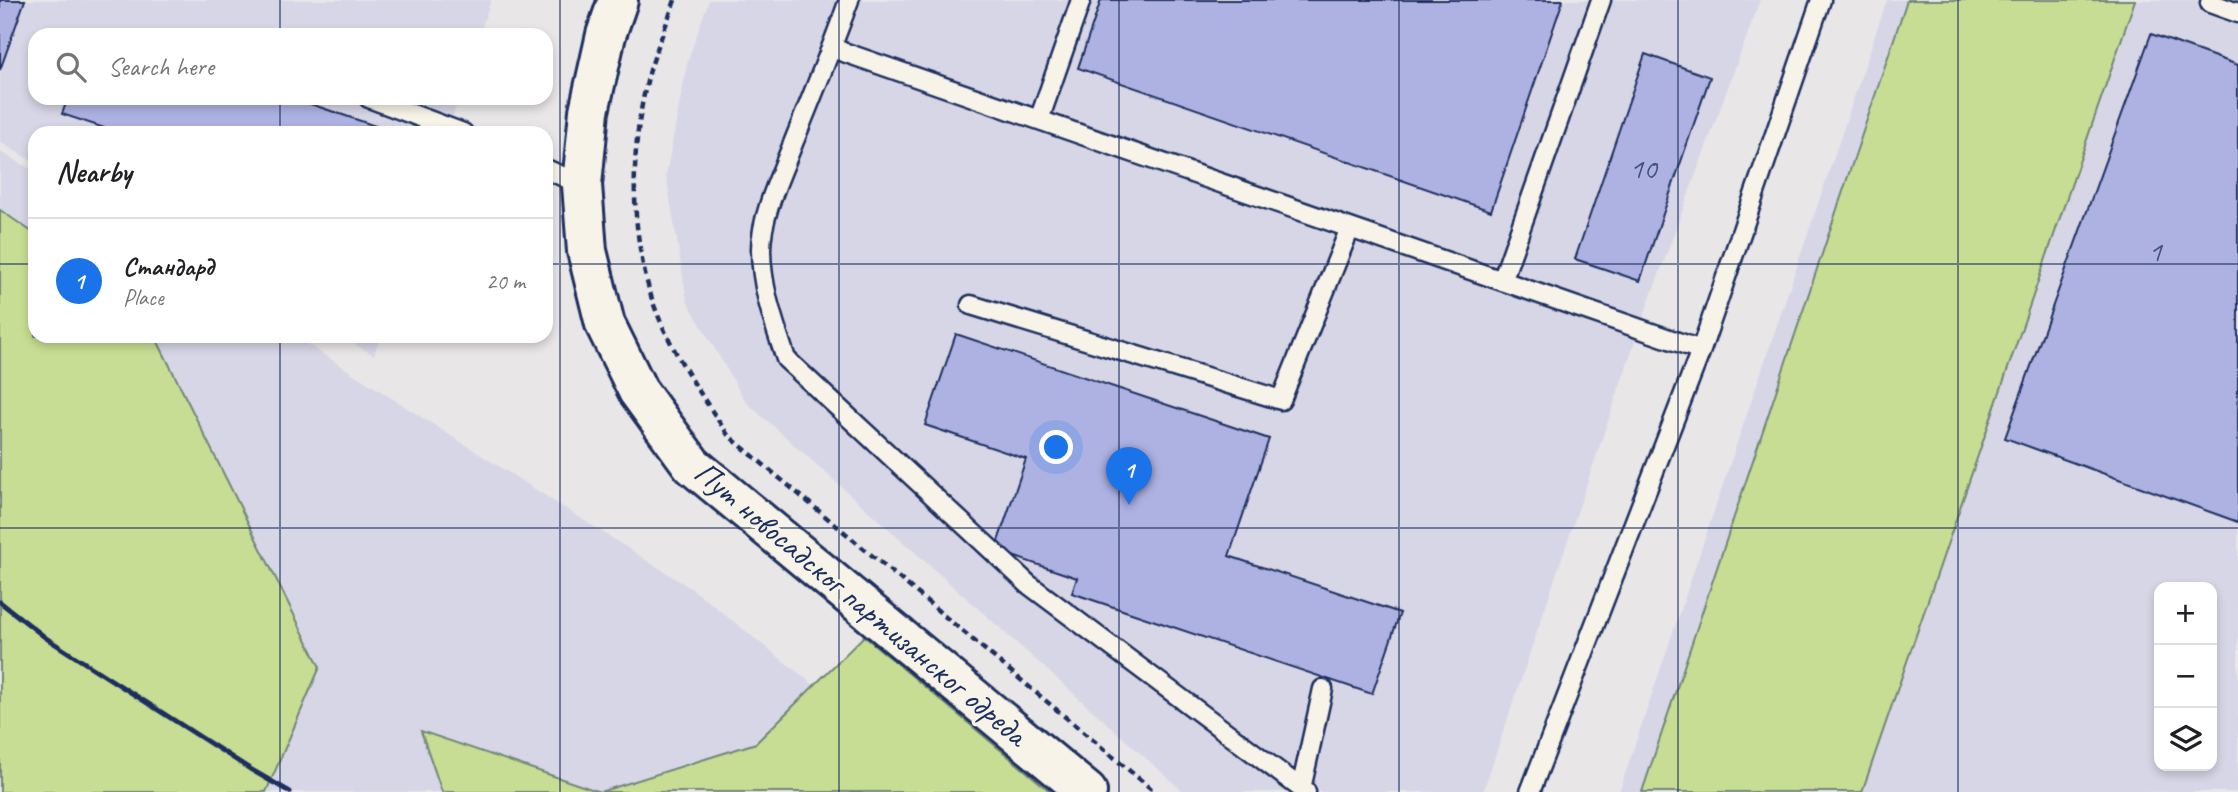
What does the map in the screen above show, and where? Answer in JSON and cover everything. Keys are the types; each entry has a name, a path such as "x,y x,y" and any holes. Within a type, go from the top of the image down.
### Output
{"street":[{"name":"Пут новосадског партизанског одреда","path":"618,0 606,35 589,111 582,185 587,251 605,324 638,391 692,465 1087,792"}],"lane":[{"path":"849,0 771,198 761,247 767,295 786,359 1028,584 1304,790 1323,689"},
{"path":"1039,120 1081,0"},
{"path":"1502,281 1601,0"},
{"path":"1531,792 1701,350 1821,0"},
{"path":"2210,4 2238,13"},
{"path":"832,48 1701,350"},
{"path":"388,105 444,126"},
{"path":"553,172 582,185"},
{"path":"971,305 1281,400 1350,228"}],"path":[{"path":"675,0 650,71 639,120 634,176 638,235 651,297 682,366 728,435 1155,792"}],"shaded area":[{"path":"0,0 491,0 481,28 28,28 28,105 457,105 449,126 28,126 28,159 0,142"},
{"path":"709,0 1760,0 1639,329 1483,792 1184,792 746,402 687,301 666,175 688,60"},
{"path":"1887,0 2238,0 2238,792 1619,792"},
{"path":"0,152 28,167 28,343 305,343 695,591 949,792 0,792"},
{"path":"353,343 378,343 374,355"}],"green space":[{"path":"1907,0 2135,0 1862,792 1642,792"},
{"path":"0,210 28,229 28,343 158,343 320,667 266,792 0,792"},
{"path":"864,636 1051,792 600,792 756,743"},
{"path":"421,731 600,792 442,792"}],"building":[{"path":"0,0 25,0 0,70"},
{"path":"1101,0 1563,0 1491,211 1078,68"},
{"path":"2151,34 2238,65 2238,522 2005,438"},
{"path":"1645,54 1710,77 1640,281 1575,259"},
{"path":"65,105 314,105 375,126 98,126 62,114"},
{"path":"956,334 1269,439 1229,556 1400,613 1372,694 1072,593 1077,578 995,550 1026,459 925,425"}],"railway":[{"path":"0,602 46,638 290,792"}],"place":[{"name":"Стандард","path":"1129,505"}]}
